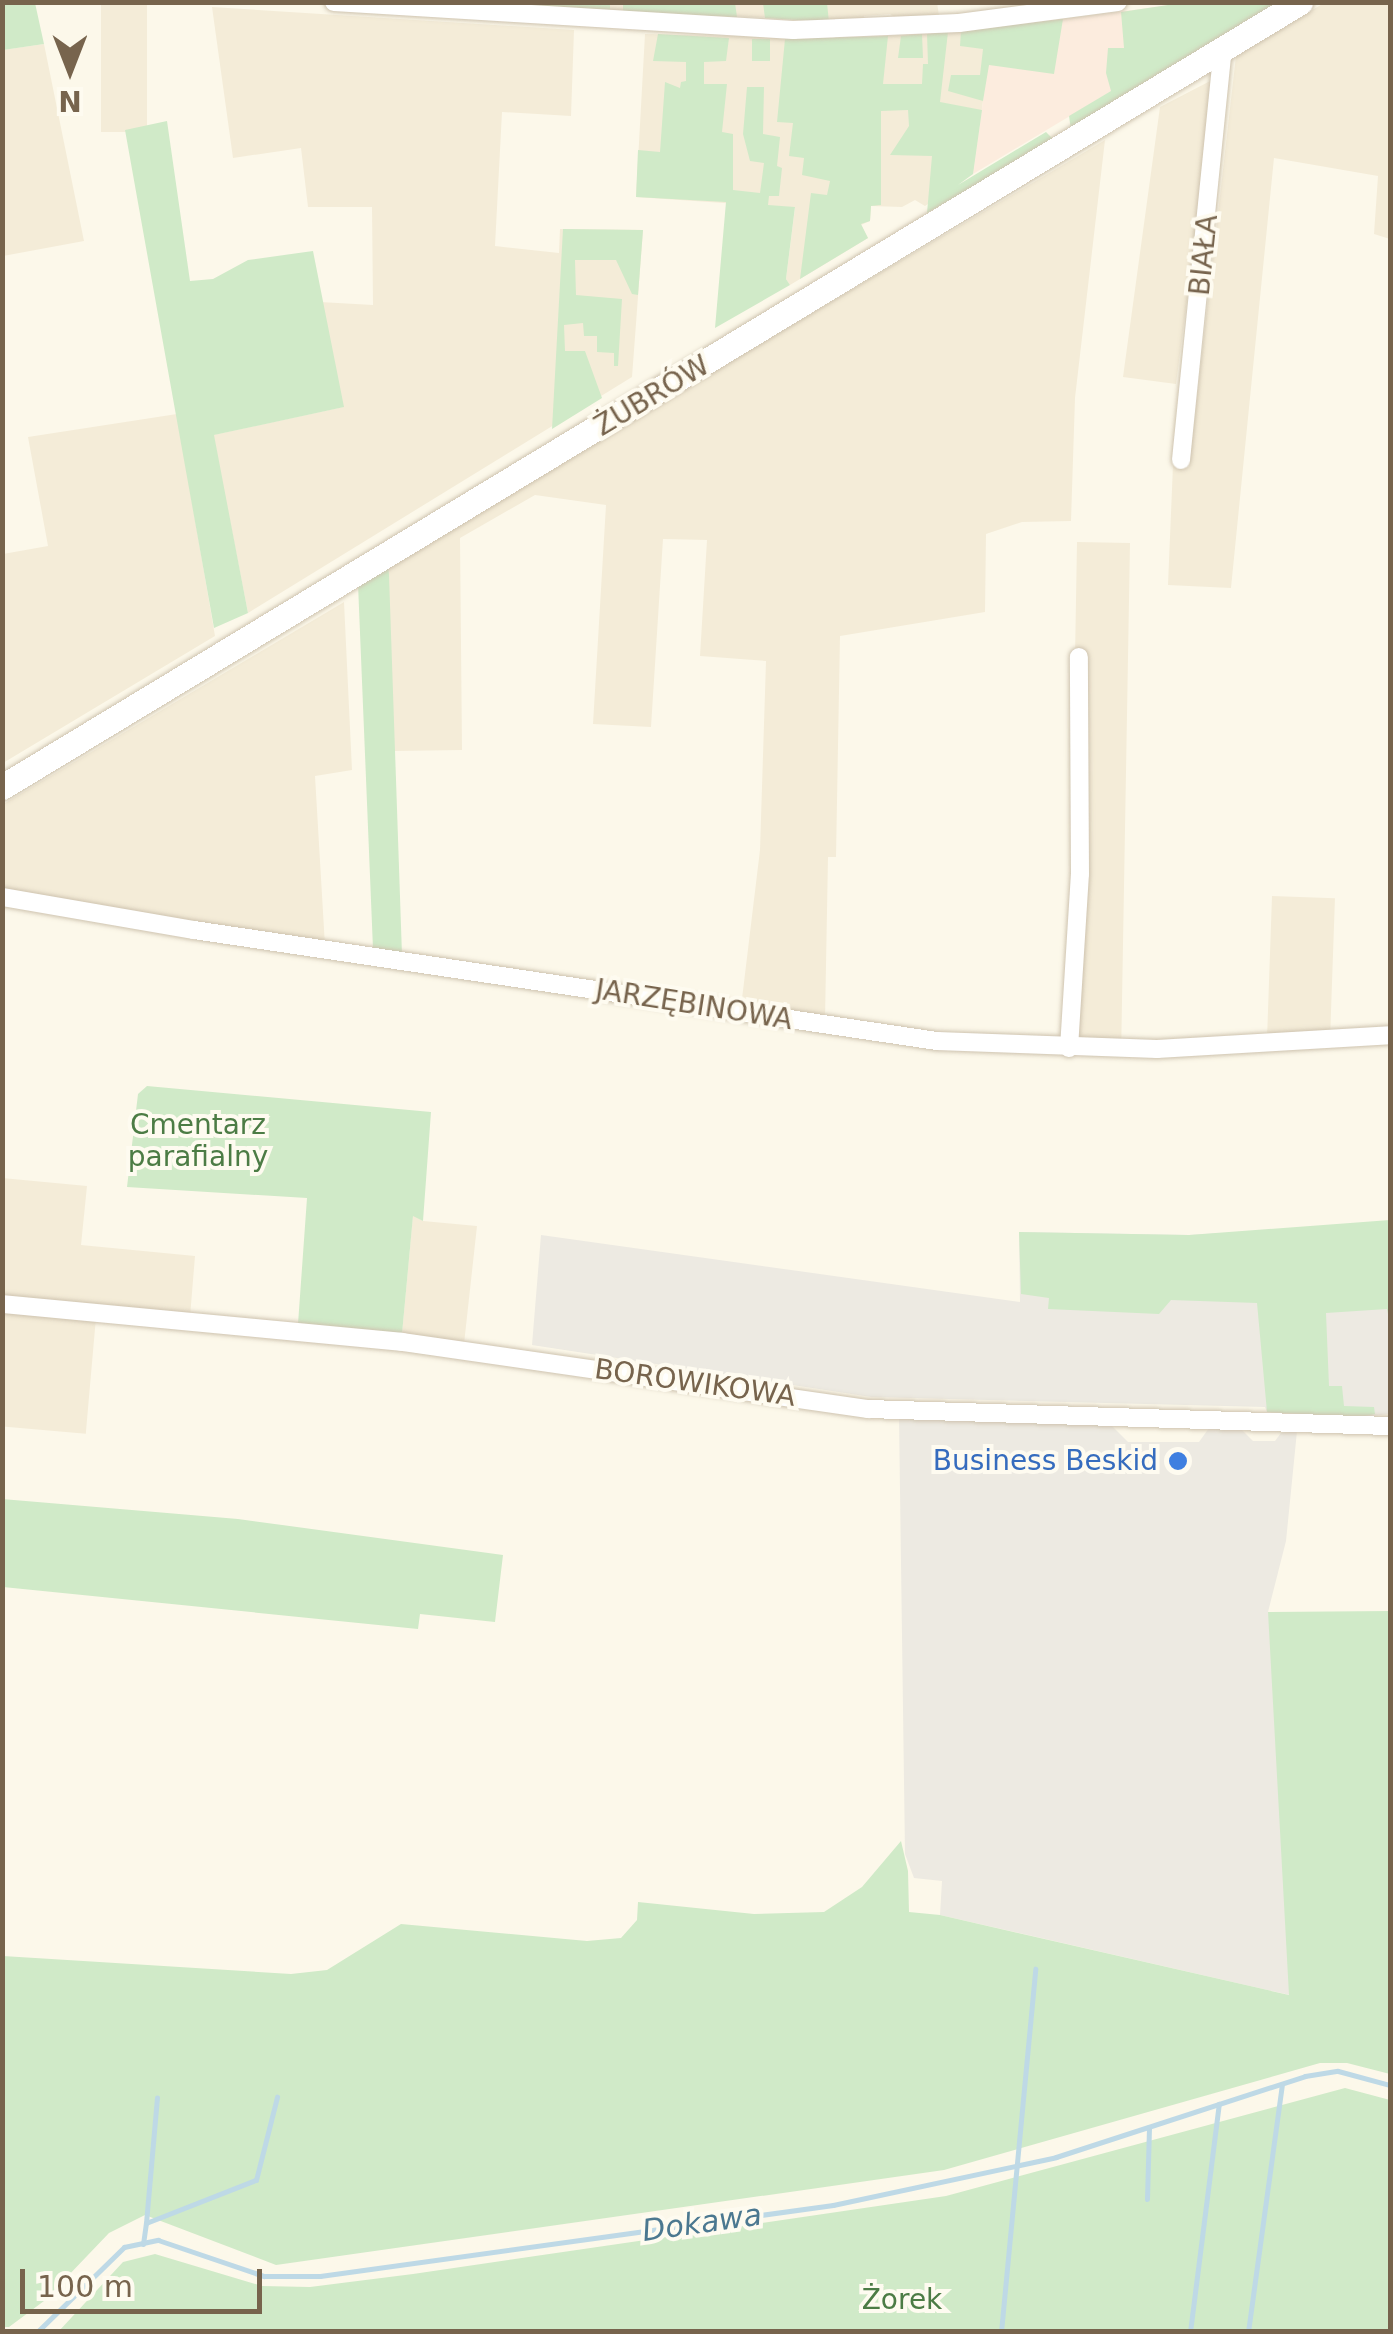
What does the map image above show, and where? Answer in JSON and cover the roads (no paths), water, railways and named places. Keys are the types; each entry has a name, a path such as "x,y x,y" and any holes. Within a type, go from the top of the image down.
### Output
{"main road":[{"name":"ŻUBRÓW","path":"2,787 1300,2"}],"street":[{"path":"334,2 793,30 959,23 1118,2"},
{"name":"BIAŁA","path":"1181,460 1223,50"},
{"path":"1069,1048 1080,874 1079,658"},
{"name":"JARZĘBINOWA","path":"2,897 48,908 937,1041 1069,1048 1246,1046 1390,1035"},
{"name":"BOROWIKOWA","path":"2,1304 402,1342 868,1409 1390,1426"}],"waterway":[{"path":"1001,2332 1035,1969"},
{"name":"Dokawa","path":"37,2332 124,2247 158,2240 264,2276 320,2276 833,2205 1056,2157 1305,2076 1338,2071 1390,2085"},
{"path":"1248,2332 1282,2084"},
{"path":"146,2223 157,2097"},
{"path":"143,2244 146,2223 256,2180 277,2097"},
{"path":"1190,2332 1219,2104"},
{"path":"1147,2199 1149,2127"}],"place":[{"name":"Business Beskid","path":"1178,1461"}],"park label":[{"name":"Cmentarz parafialny","path":"198,1141"},
{"name":"Żorek","path":"902,2300"}]}
